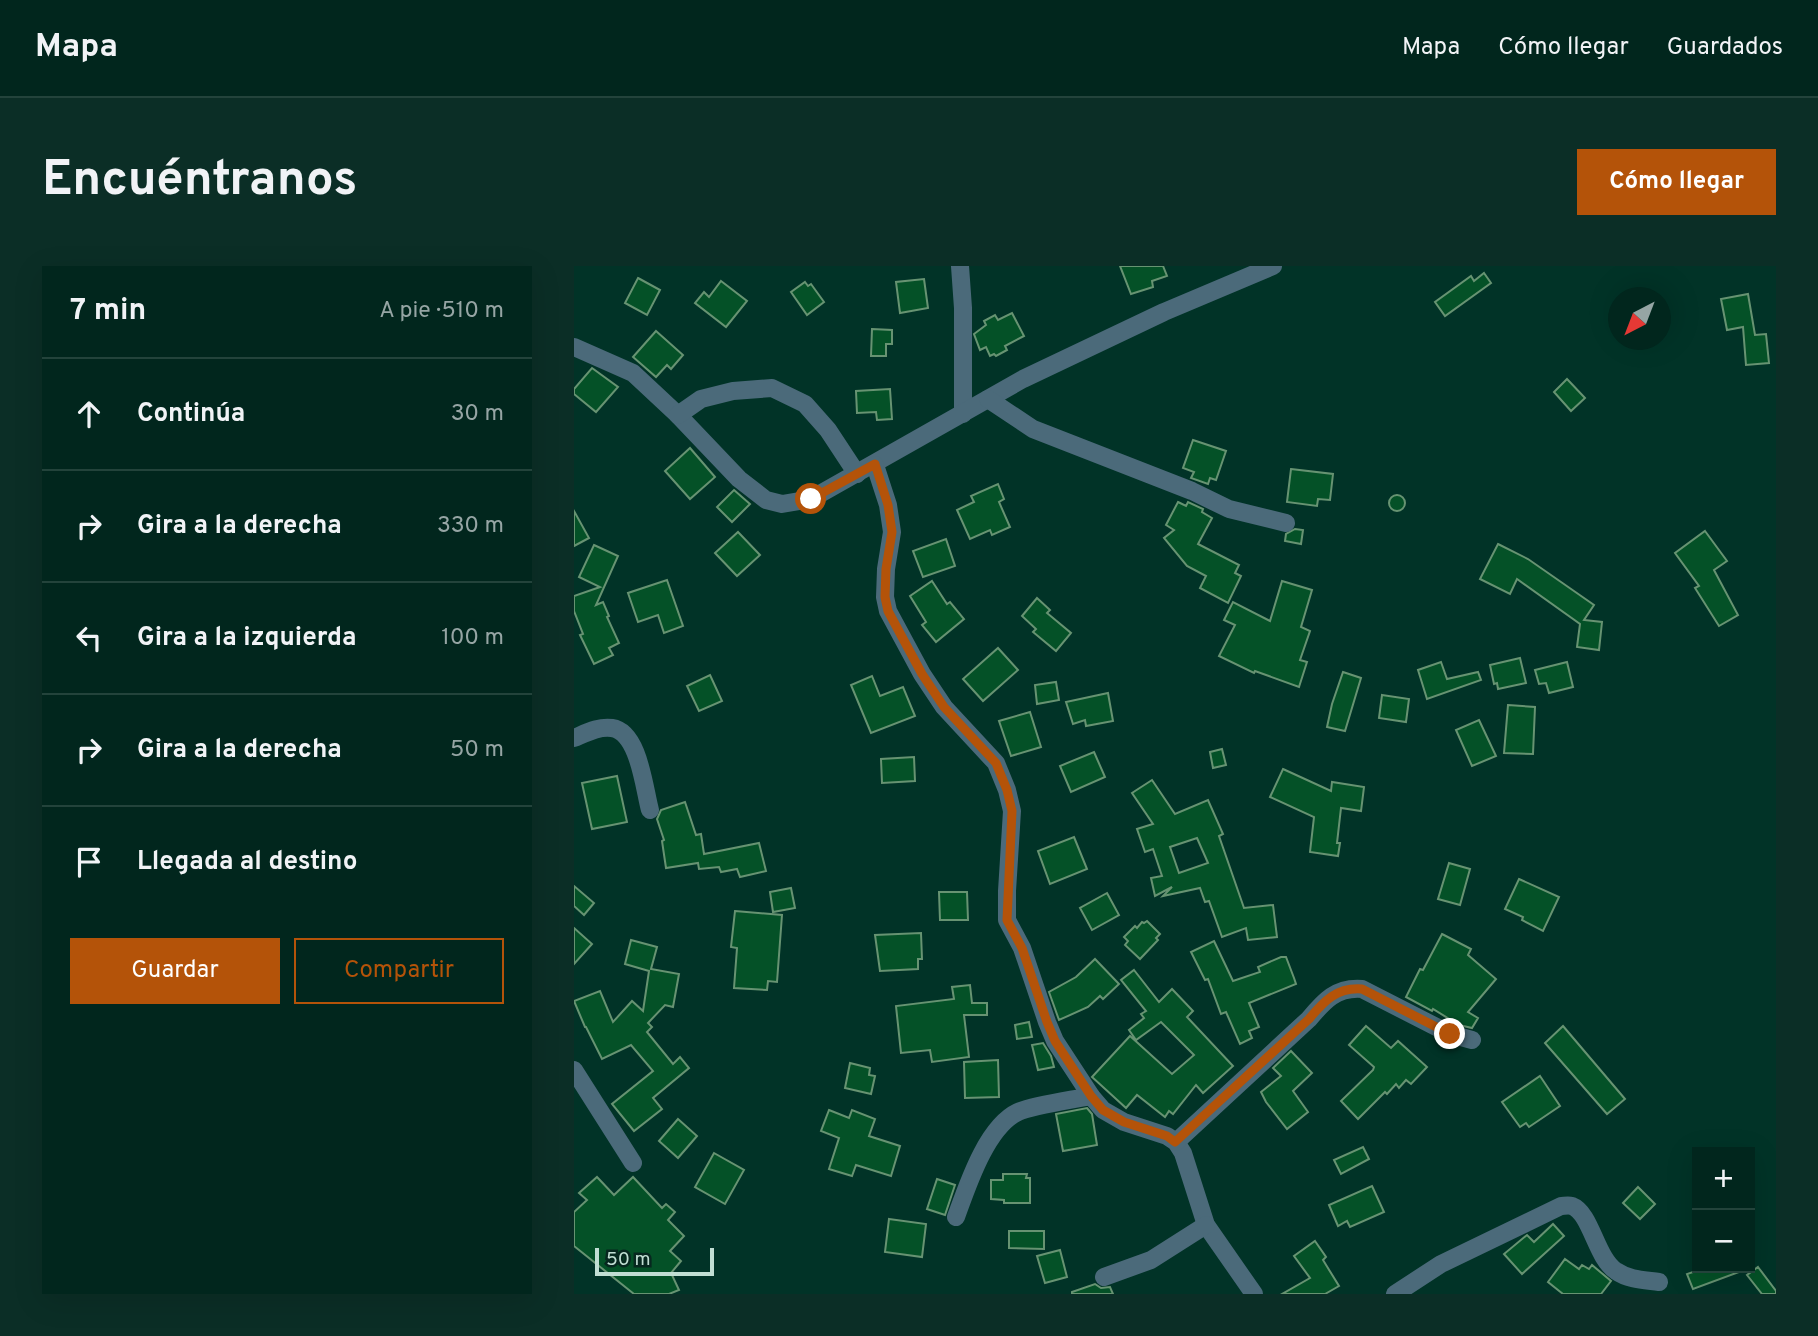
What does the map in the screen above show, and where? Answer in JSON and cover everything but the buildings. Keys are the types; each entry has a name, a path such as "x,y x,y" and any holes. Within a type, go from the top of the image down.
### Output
{"street":[{"path":"960,266 963,308 963,414"},
{"path":"574,347 633,373 678,415 739,479 766,500 782,504 811,499 1023,379 1164,312 1273,266"},
{"path":"678,415 701,399 733,391 772,388 805,404 828,430 857,474"},
{"path":"988,399 1033,429 1192,491 1229,509 1286,523"},
{"path":"875,464 888,505 892,532 886,569 885,597 888,611 922,674 944,707 996,763 1007,790 1012,811 1007,920 1022,948 1055,1041 1103,1110 1124,1122 1167,1136 1175,1142 1183,1153 1206,1225 1254,1294"},
{"path":"574,738 598,729 613,728 626,736 634,747 650,810"},
{"path":"1175,1142 1309,1019 1328,997 1349,988 1362,989 1450,1034 1472,1040"},
{"path":"574,1070 633,1163"},
{"path":"956,1217 969,1181 989,1142 1004,1122 1018,1112 1091,1096"},
{"path":"1395,1294 1441,1264 1561,1206 1572,1206 1581,1213 1612,1269 1628,1278 1659,1282"},
{"path":"1104,1277 1151,1260 1206,1225"}],"route":[{"path":"811,499 875,464 888,505 892,532 886,569 885,597 888,611 922,674 944,707 996,763 1012,811 1007,920 1022,948 1055,1041 1103,1110 1124,1122 1167,1136 1175,1142 1309,1019 1328,997 1349,988 1362,989 1450,1034"}]}
